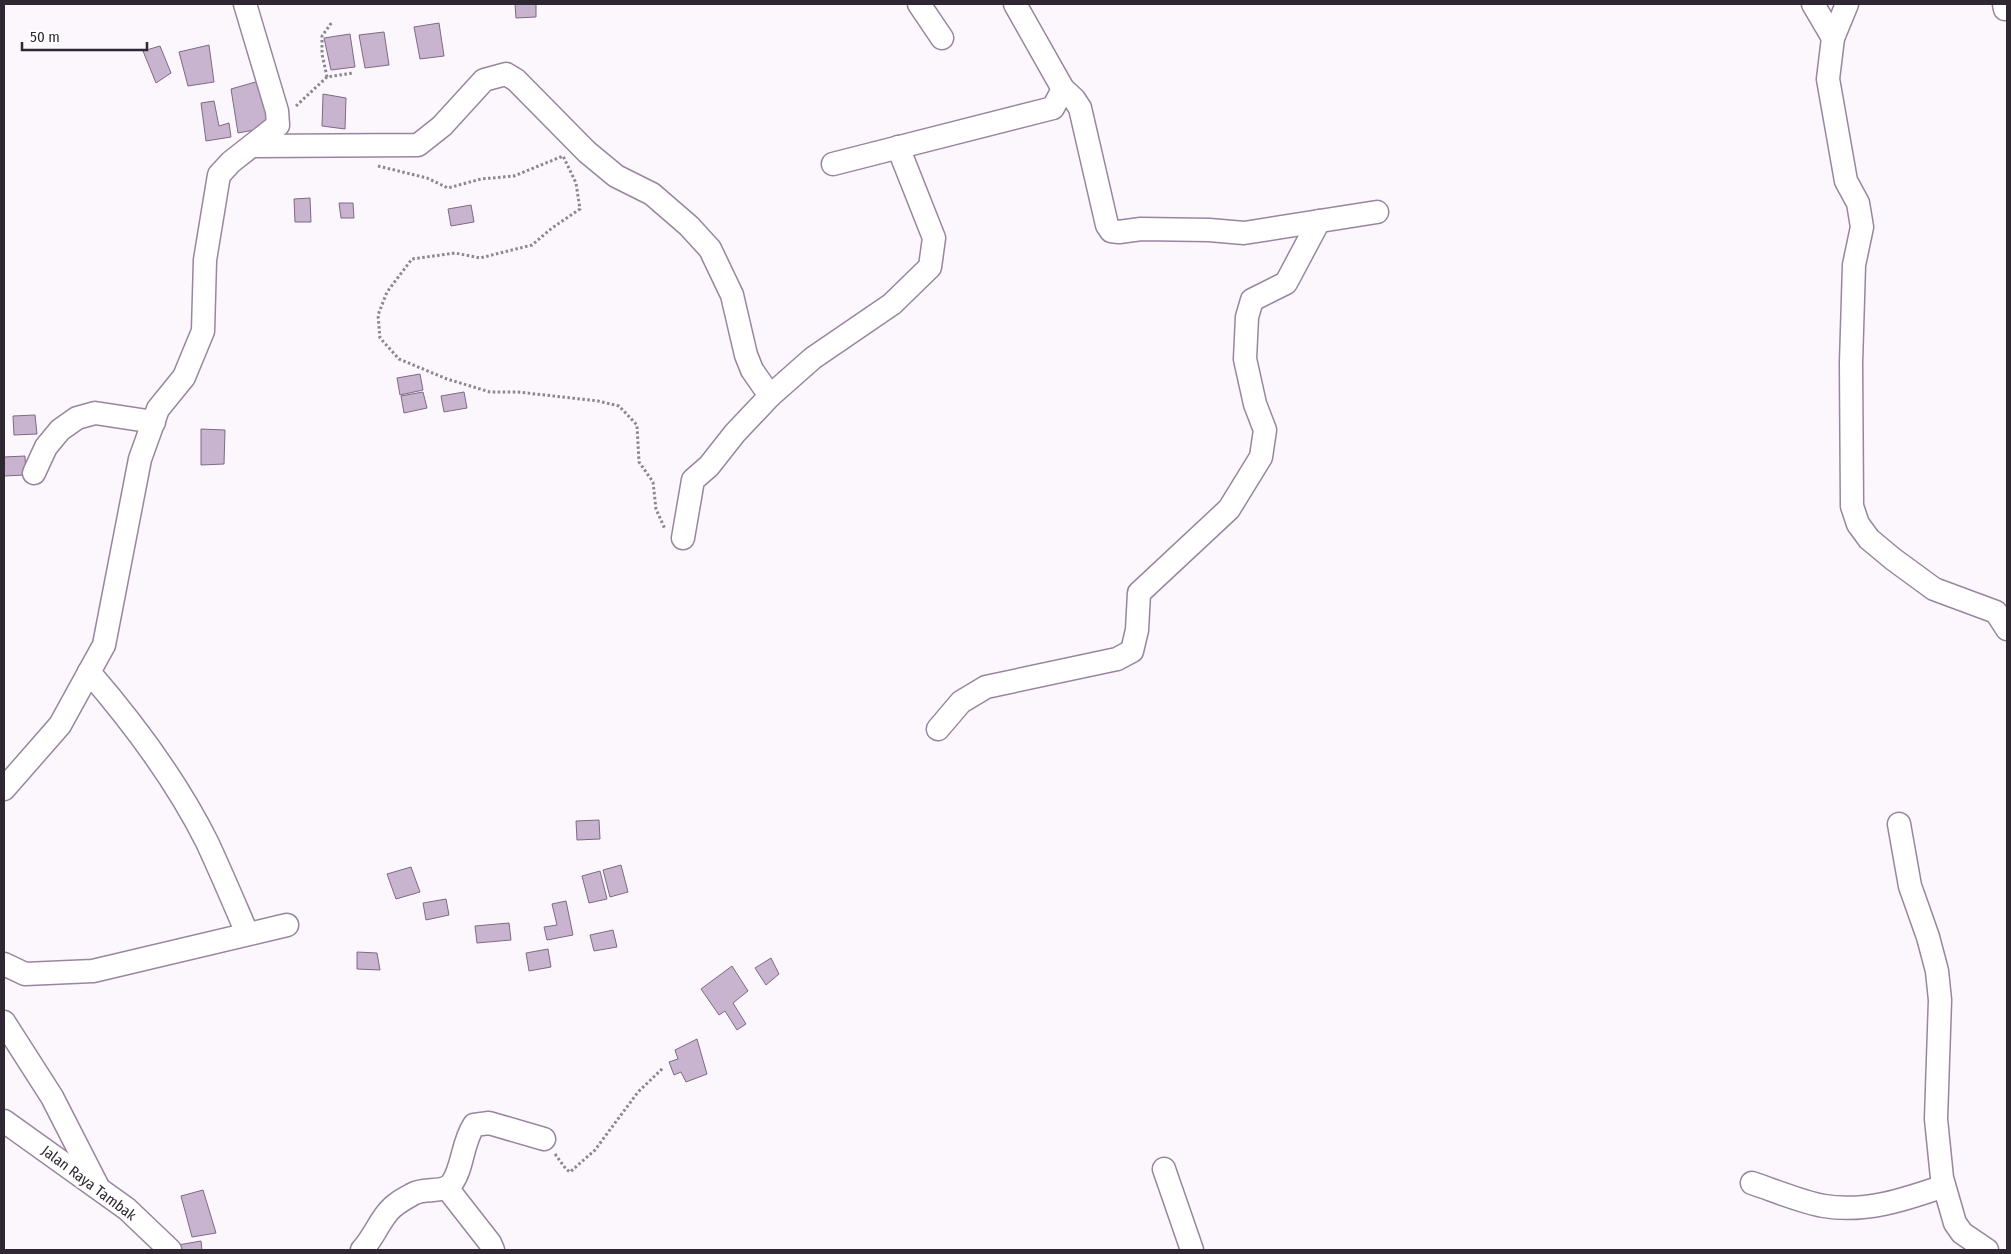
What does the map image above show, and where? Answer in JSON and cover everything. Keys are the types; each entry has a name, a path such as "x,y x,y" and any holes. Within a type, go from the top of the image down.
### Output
{"street":[{"path":"4,789 60,725 104,645 140,459 158,409 184,377 203,331 206,260 219,175 231,162 278,125 277,110 245,4"},
{"path":"919,4 942,38"},
{"path":"1014,4 1063,88 1080,108 1111,231 1119,232 1141,229 1209,230 1244,233 1377,212"},
{"path":"1812,4 1833,38"},
{"path":"1847,4 1833,38 1828,79 1846,182 1858,203 1862,227 1854,275 1851,363 1852,506 1858,524 1869,540 1892,559 1934,589 1996,612 2007,629"},
{"path":"252,146 418,145 442,126 484,80 506,74 522,85 587,152 616,176 652,194 689,226 710,249 732,295 746,356 752,370 770,396"},
{"path":"833,164 1053,108 1063,88"},
{"path":"683,538 693,480 709,466 735,433 770,396 814,358 892,304 930,267 934,238 898,147"},
{"path":"938,729 962,702 986,688 1117,659 1132,651 1137,630 1139,593 1229,509 1261,457 1265,430 1256,404 1246,358 1247,317 1252,300 1286,283 1319,221"},
{"path":"34,474 46,447 60,430 77,418 95,413 154,422"},
{"path":"89,672 127,716 174,785 206,842 247,933"},
{"path":"1899,824 1910,886 1928,937 1937,971 1940,1000 1936,1119 1944,1186 1955,1223 1962,1234 1988,1250"},
{"path":"4,964 24,974 93,970 287,925"},
{"path":"4,1022 52,1098 99,1188"},
{"name":"Jalan Raya Tambak","path":"4,1121 127,1209 170,1250"},
{"path":"362,1250 372,1240 389,1211 400,1202 416,1192 447,1188 452,1184 467,1137 474,1126 488,1123 544,1139"},
{"path":"1164,1169 1192,1250"},
{"path":"1752,1183 1823,1206 1841,1208 1901,1200 1944,1186"},
{"path":"447,1188 490,1243 493,1250"}],"path":[{"path":"327,77 322,54 322,36 332,22"},
{"path":"278,125 327,77 352,73"},
{"path":"372,164 426,178 448,188 481,179 514,176 563,156 576,183 580,209 552,228 532,245 480,258 455,253 412,259 387,292 378,315 380,338 399,359 447,380 490,392 527,393 598,401 619,406 637,425 639,462 653,482 656,509 668,535 683,538"},
{"path":"544,1139 570,1172 595,1150 638,1092 663,1068"}],"building":[{"path":"515,4 536,4 536,17 516,18"},
{"path":"439,23 444,56 420,59 414,27"},
{"path":"384,32 389,65 365,68 359,35"},
{"path":"350,34 355,67 331,70 324,38"},
{"path":"209,45 214,82 188,86 179,52"},
{"path":"160,46 171,73 156,83 143,51"},
{"path":"259,81 270,127 238,133 231,89"},
{"path":"323,94 346,98 345,129 322,126"},
{"path":"214,101 219,126 229,123 231,137 206,141 201,103"},
{"path":"310,198 311,222 295,222 294,199"},
{"path":"339,203 353,203 354,218 341,218"},
{"path":"471,205 474,222 451,226 448,209"},
{"path":"420,374 423,390 400,395 397,378"},
{"path":"423,392 427,408 404,413 401,396"},
{"path":"464,392 467,408 444,412 441,396"},
{"path":"35,415 37,434 14,435 13,416"},
{"path":"201,429 225,430 224,464 201,465"},
{"path":"25,456 26,475 4,476 4,457"},
{"path":"599,820 600,839 577,840 576,821"},
{"path":"621,865 628,892 610,897 603,870"},
{"path":"411,867 420,892 396,899 387,874"},
{"path":"600,871 607,899 589,903 582,876"},
{"path":"446,899 449,915 426,920 423,903"},
{"path":"566,901 573,935 547,940 544,927 557,925 552,904"},
{"path":"509,923 511,940 477,943 475,926"},
{"path":"613,930 617,947 594,951 590,935"},
{"path":"548,949 551,967 529,971 526,953"},
{"path":"357,952 377,953 380,970 357,969"},
{"path":"771,958 779,974 766,985 755,968"},
{"path":"732,966 748,991 733,1003 746,1024 737,1030 725,1011 719,1015 701,989"},
{"path":"697,1039 707,1074 686,1082 681,1072 674,1075 669,1062 678,1059 675,1050"},
{"path":"203,1190 216,1233 192,1237 181,1196"},
{"path":"201,1241 202,1250 179,1250 178,1245"}]}
